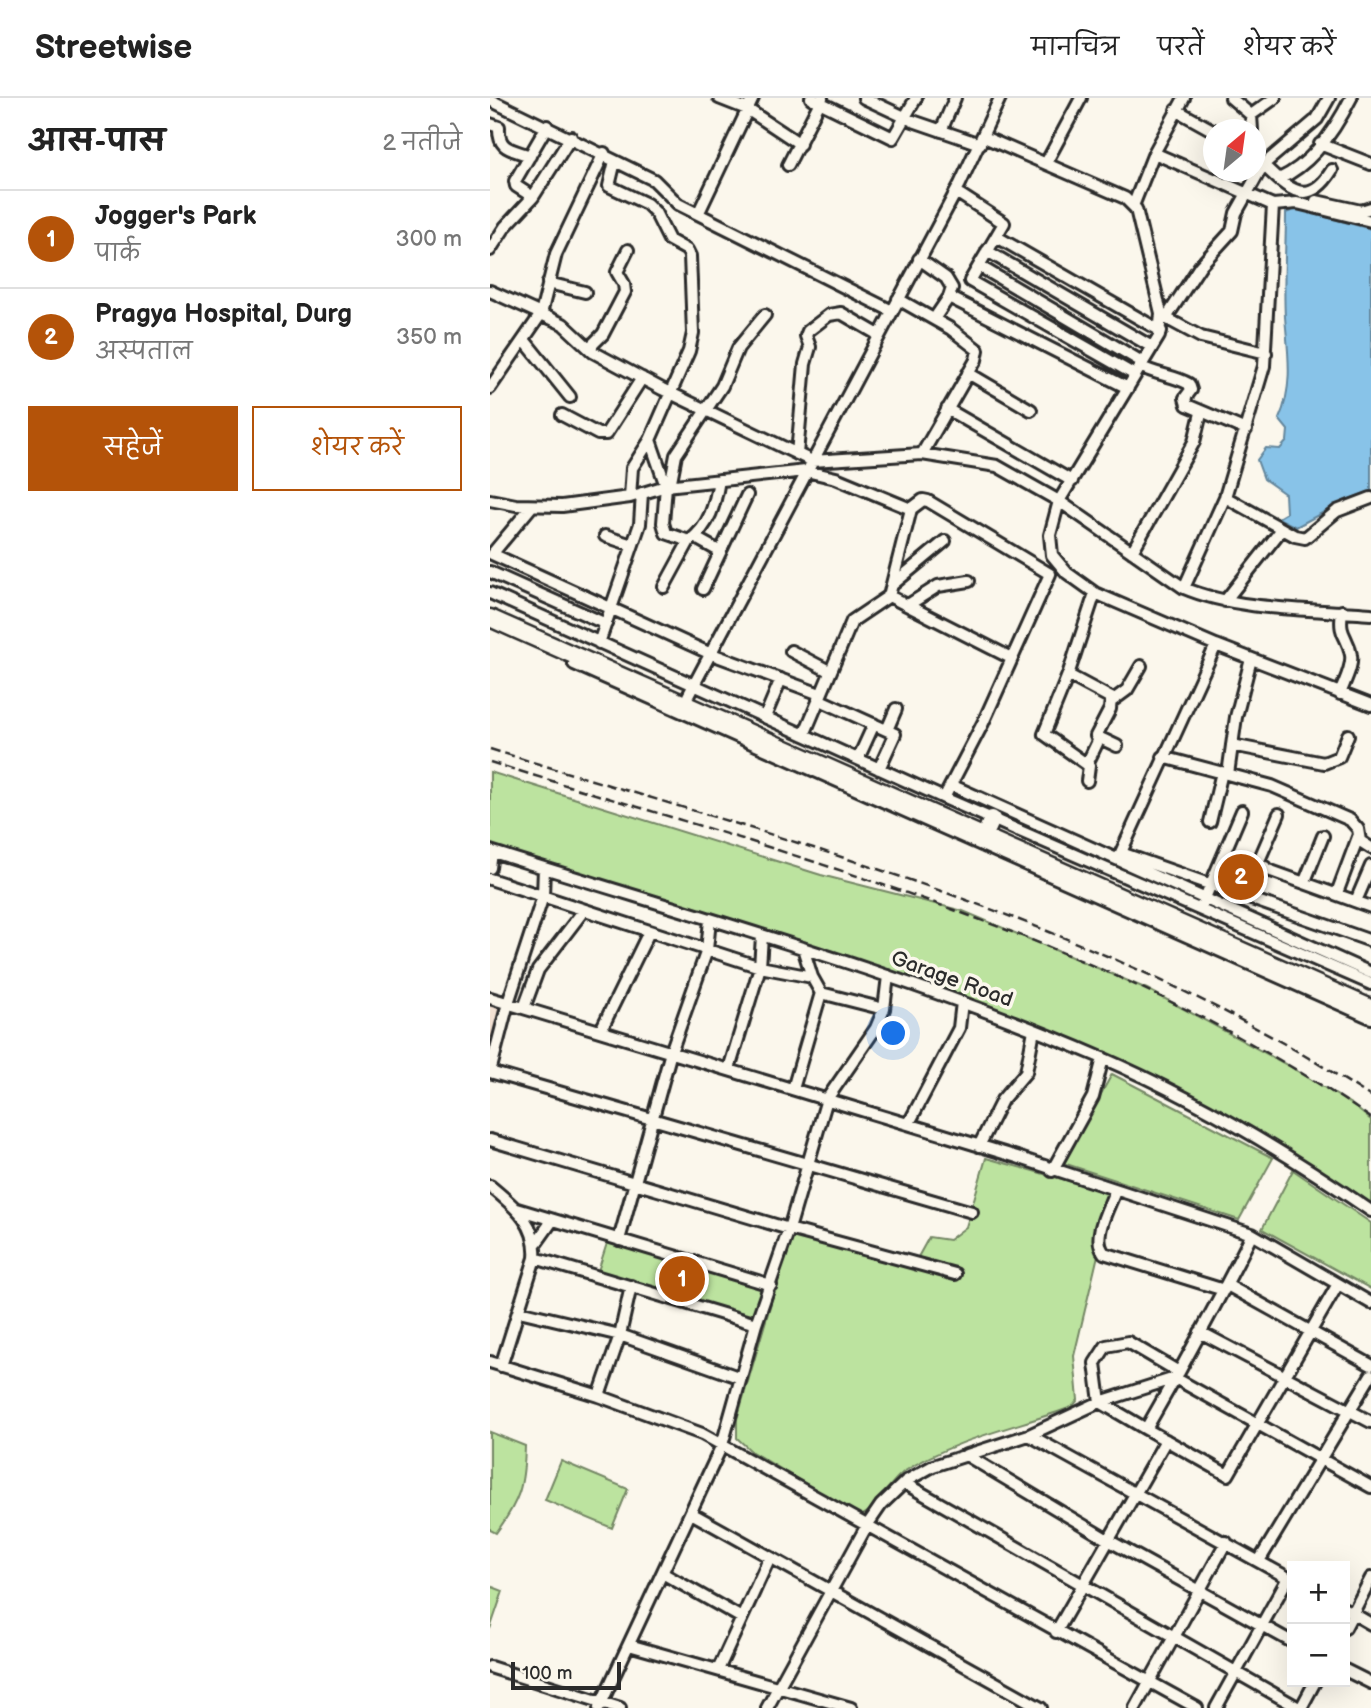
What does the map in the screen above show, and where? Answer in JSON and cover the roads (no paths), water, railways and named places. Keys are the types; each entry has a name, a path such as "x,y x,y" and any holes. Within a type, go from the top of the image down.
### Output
{"highway":[{"path":"490,608 690,690 1371,997"},
{"path":"490,618 1371,1008"}],"street":[{"path":"719,98 747,109 800,144"},
{"path":"699,212 753,98"},
{"path":"864,98 941,131 982,140 1046,163 1125,198 1133,206 1164,317 1201,337 1266,353"},
{"path":"789,165 818,99 893,138 916,98"},
{"path":"941,131 955,98"},
{"path":"690,690 956,191 1000,98"},
{"path":"1046,163 1081,98"},
{"path":"1231,98 1251,115 1251,119"},
{"path":"1251,115 1275,98"},
{"path":"1266,156 1317,119 1329,98"},
{"path":"1279,179 1301,168 1334,128 1351,98"},
{"path":"490,100 604,153 654,180 674,201 892,311"},
{"path":"1133,206 1154,153 1180,102 1203,122"},
{"path":"509,108 494,125 498,138 502,145 530,156"},
{"path":"533,197 515,184 547,126"},
{"path":"490,250 505,227 533,197 570,137"},
{"path":"1320,144 1371,164"},
{"path":"490,388 525,341 541,314 559,246 604,153"},
{"path":"1154,153 1273,205 1297,203 1371,221"},
{"path":"615,161 609,186 647,204 669,240 689,253 693,333 689,351 650,440 632,468 630,496"},
{"path":"1266,167 1297,196 1360,211 1371,208"},
{"path":"1290,189 1314,191 1332,170"},
{"path":"1250,182 1236,213 1232,231 1193,275 1164,317 1152,347 1059,501 1050,546 1052,555 1067,573 1095,593 1216,645 1371,705"},
{"path":"956,191 1004,223 971,277 973,283 1139,368 1158,376 1178,378 1189,384 1191,390 1184,402 1201,413 1246,430"},
{"path":"1184,588 1225,497 1266,353 1273,205"},
{"path":"997,237 1160,331"},
{"path":"589,348 603,334 625,292 617,272 628,250"},
{"path":"987,251 1152,347"},
{"path":"919,259 946,278 952,288 934,319"},
{"path":"979,267 1057,312 1139,368"},
{"path":"548,283 585,292"},
{"path":"1057,312 1077,283"},
{"path":"490,291 563,324 589,348 669,393 797,454 809,466 911,509"},
{"path":"949,297 1128,388"},
{"path":"898,299 934,319 978,350 978,355 922,454"},
{"path":"797,454 804,374 810,347 806,336 808,331 829,315 841,313 879,335"},
{"path":"719,551 663,528 672,463 706,410 738,348 765,315"},
{"path":"525,341 570,397"},
{"path":"968,373 1031,411"},
{"path":"562,415 598,434 606,434 642,378"},
{"path":"947,409 1072,481"},
{"path":"1132,552 1194,442 1201,413"},
{"path":"650,440 668,486"},
{"path":"490,500 532,506 562,506 630,496 668,486 809,466 922,454 992,464 1059,501 1184,588 1225,601 1371,614"},
{"path":"1015,476 1027,455"},
{"path":"664,587 692,539 710,515 719,480"},
{"path":"598,643 642,518 642,493"},
{"path":"703,589 747,495"},
{"path":"1225,497 1282,529 1305,538 1337,512 1371,498"},
{"path":"890,590 911,509 923,500 928,500 1050,574 1067,573"},
{"path":"532,506 491,555 709,653 781,679 887,730 896,738 879,769"},
{"path":"1225,601 1282,529"},
{"path":"605,536 632,545"},
{"path":"804,735 852,621 945,541"},
{"path":"490,572 606,624"},
{"path":"944,798 1050,574"},
{"path":"908,606 937,586 969,581"},
{"path":"890,590 908,606 1011,658"},
{"path":"490,593 598,643 690,690 765,717 944,798 990,824 1202,904 1371,973"},
{"path":"1087,781 1091,769 1087,764 1044,734 1068,675 1095,593"},
{"path":"1340,694 1352,663 1349,648 1340,631 1342,611"},
{"path":"490,626 1371,1018"},
{"path":"1111,871 1216,645"},
{"path":"791,651 829,671"},
{"path":"1210,822 1225,773 1251,659"},
{"path":"1087,764 1099,740 1096,732 1112,701 1127,690 1141,666"},
{"path":"1068,675 1108,695 1112,701"},
{"path":"765,717 781,679"},
{"path":"887,730 896,709"},
{"path":"858,760 874,724"},
{"path":"1232,745 1324,763 1339,757 1349,735"},
{"path":"1099,740 1116,746"},
{"path":"1163,757 1272,786 1350,820 1358,829 1358,837 1337,893"},
{"path":"951,785 1119,856 1211,884 1371,941"},
{"path":"1202,904 1242,811"},
{"path":"1252,899 1279,814"},
{"path":"1305,881 1323,836"},
{"path":"1358,837 1363,844 1371,848"},
{"path":"490,868 491,852"},
{"name":"Garage Road","path":"491,852 803,948 962,1002 1034,1030 1102,1058 1238,1129 1371,1211"},
{"path":"1224,854 1371,907"},
{"path":"1119,856 1202,904 1371,984"},
{"path":"1356,901 1371,866"},
{"path":"544,868 543,896 508,1003 490,1072 972,1212"},
{"path":"490,879 760,967 812,976"},
{"path":"524,1008 538,970 584,910"},
{"path":"619,1240 671,1052 707,950 710,920"},
{"path":"601,1030 649,932"},
{"path":"729,1069 760,967 762,936"},
{"path":"793,1089 821,993 803,948"},
{"path":"601,1705 722,1446 756,1324 789,1229 827,1099 876,1028 884,1009 888,976"},
{"path":"821,993 884,1009"},
{"path":"490,998 909,1123 1251,1234 1371,1303"},
{"path":"909,1123 959,1028 962,1002"},
{"path":"979,1146 995,1112 1026,1072 1034,1030"},
{"path":"1052,1171 1093,1097 1102,1058"},
{"path":"490,1140 789,1229 955,1274"},
{"path":"490,1186 517,1209 531,1228 537,1242"},
{"path":"1115,1191 1101,1230 1100,1247 1104,1253 1225,1288 1371,1365"},
{"path":"517,1209 771,1285"},
{"path":"552,1221 537,1242 535,1258 519,1311 496,1364 599,1396 702,1434 1196,1708"},
{"path":"1146,1429 1225,1288 1251,1234"},
{"path":"535,1258 756,1324"},
{"path":"1100,1402 1228,1475 1286,1379 1338,1284"},
{"path":"599,1396 620,1335 631,1286"},
{"path":"519,1311 620,1335 741,1378"},
{"path":"1200,1332 1349,1413 1371,1422"},
{"path":"1100,1402 1095,1363 1106,1346 1128,1342 1259,1424 1371,1487"},
{"path":"767,1708 866,1527 881,1505 904,1483 933,1466 1029,1435 1100,1402 1177,1375"},
{"path":"1259,1561 1371,1376"},
{"path":"1029,1435 1287,1577"},
{"path":"1056,1632 1166,1440"},
{"path":"966,1455 1108,1540 1287,1639"},
{"path":"904,1483 1081,1586 1300,1708 1312,1687"},
{"path":"691,1513 769,1559 1041,1708"},
{"path":"1135,1708 1226,1542"},
{"path":"718,1670 740,1617 769,1559"},
{"path":"664,1574 740,1617"},
{"path":"1350,1610 1371,1578"},
{"path":"1216,1708 1287,1584"},
{"path":"1350,1612 1371,1624"},
{"path":"629,1644 851,1708"},
{"path":"490,1667 601,1705 620,1708"},
{"path":"1350,1673 1371,1684"}],"water":[{"path":"1296,209 1371,229 1371,491 1346,500 1296,527 1278,518 1286,513 1285,494 1264,479 1257,460 1266,448 1280,449 1287,441 1288,430 1279,419 1287,394 1289,369 1284,304 1286,213"}],"railway":[{"path":"490,749 831,854 944,892 1055,934 1163,981 1269,1035 1371,1097"},
{"path":"490,762 832,868 945,907 1056,950 1164,998 1269,1054 1371,1118"}],"place":[{"name":"Pragya Hospital, Durg","path":"1241,877"},
{"name":"Jogger's Park","path":"682,1279"}]}
